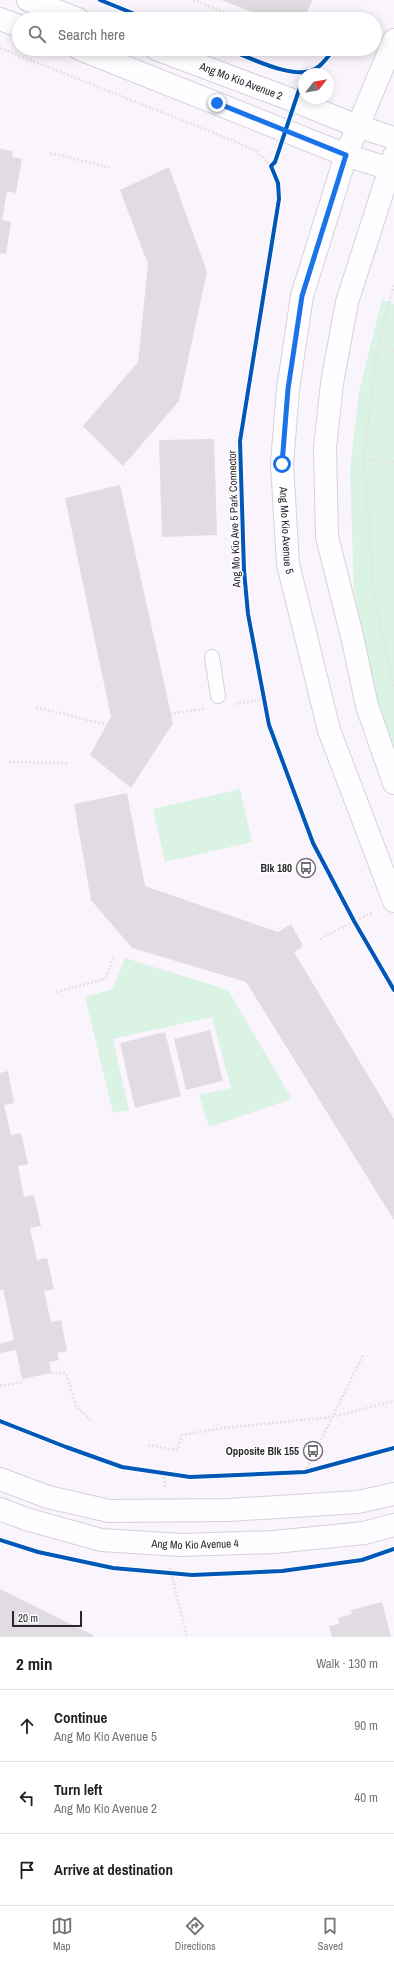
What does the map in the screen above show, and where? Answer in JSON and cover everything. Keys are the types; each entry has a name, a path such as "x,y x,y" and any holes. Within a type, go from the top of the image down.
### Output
{"main road":[{"path":"28,0 60,12"},
{"path":"0,19 12,23"},
{"name":"Ang Mo Kio Avenue 5","path":"394,40 346,155 302,296 288,389 282,464 288,564 329,730 394,901"},
{"path":"103,56 346,155 392,163 347,302 332,383 325,448 327,537 352,636 366,706 394,782"},
{"name":"Ang Mo Kio Avenue 2","path":"175,56 296,101 357,126 394,138"},
{"path":"0,1479 48,1497 109,1511 229,1510 358,1502 394,1494"},
{"name":"Ang Mo Kio Avenue 4","path":"0,1509 26,1519 101,1540 181,1545 274,1542 364,1533 394,1525"}],"lane":[{"path":"212,657 218,696"}],"path":[{"path":"193,0 224,12"},
{"path":"0,48 12,53"},
{"path":"20,56 232,140 256,151 271,166 273,172"},
{"path":"271,166 275,162 286,130"},
{"path":"50,154 112,168"},
{"path":"394,284 378,343 364,460 374,595 394,688"},
{"path":"378,343 394,351"},
{"path":"364,460 394,462"},
{"path":"263,692 265,706"},
{"path":"36,707 107,725"},
{"path":"9,762 68,763"},
{"path":"350,915 358,928"},
{"path":"320,939 354,922"},
{"path":"56,992 105,979 114,956"},
{"path":"305,1472 363,1355"},
{"path":"51,1372 66,1373 76,1406 92,1421"},
{"path":"0,1386 24,1382"},
{"path":"148,1446 177,1450 182,1435 222,1428 332,1417 394,1401"},
{"path":"297,1472 312,1470"},
{"path":"157,1472 170,1474"},
{"path":"163,1573 178,1574"},
{"path":"170,1574 187,1637"}],"green space":[{"path":"382,299 394,304 394,751 375,694 354,591 350,470 359,392"},
{"path":"240,789 252,842 165,862 153,809"},
{"path":"125,958 228,990 292,1099 209,1127 199,1095 231,1088 212,1017 113,1039 129,1110 113,1113 85,997 113,989"}],"building":[{"path":"221,0 312,0 308,12 251,12"},
{"path":"0,149 13,151 12,157 22,159 16,193 7,191 2,220 11,222 6,254 0,253"},
{"path":"169,167 207,272 179,401 123,466 83,426 138,362 148,264 120,190"},
{"path":"214,439 217,535 162,537 159,440"},
{"path":"120,485 173,723 131,788 90,755 111,717 65,498"},
{"path":"127,793 145,886 278,932 291,924 303,946 294,952 394,1119 394,1220 246,982 132,948 91,900 74,804"},
{"path":"210,1030 223,1081 186,1090 174,1039"},
{"path":"165,1032 181,1096 135,1108 120,1043"},
{"path":"8,1071 14,1103 4,1105 11,1135 21,1133 28,1164 18,1166 24,1197 34,1195 41,1226 30,1228 37,1260 47,1258 54,1289 44,1291 51,1322 61,1320 67,1351 57,1353 59,1360 49,1362 51,1373 22,1379 16,1350 0,1353 0,1344 14,1340 3,1289 0,1290 0,1073"},
{"path":"0,1589 93,1635 93,1637 0,1637"},
{"path":"382,1602 391,1637 332,1637 329,1626 339,1624 338,1618 352,1614 351,1610"}],"cycle path":[{"path":"100,0 130,12"},
{"path":"244,56 271,66 295,72 306,72 318,68 328,56"},
{"name":"Ang Mo Kio Ave 5 Park Connector","path":"298,93 275,162 271,166 278,183 279,199 240,441 244,570 248,614 269,725 313,843 354,921 394,990"},
{"path":"0,1421 122,1467 190,1477 305,1472 394,1448"},
{"path":"0,1540 38,1552 113,1568 192,1575 282,1571 362,1560 394,1549"}],"place":[{"name":"Blk 180","path":"306,868"},
{"name":"Opposite Blk 155","path":"313,1451"}],"route":[{"path":"217,103 346,155 302,296 288,389 282,464"}]}
